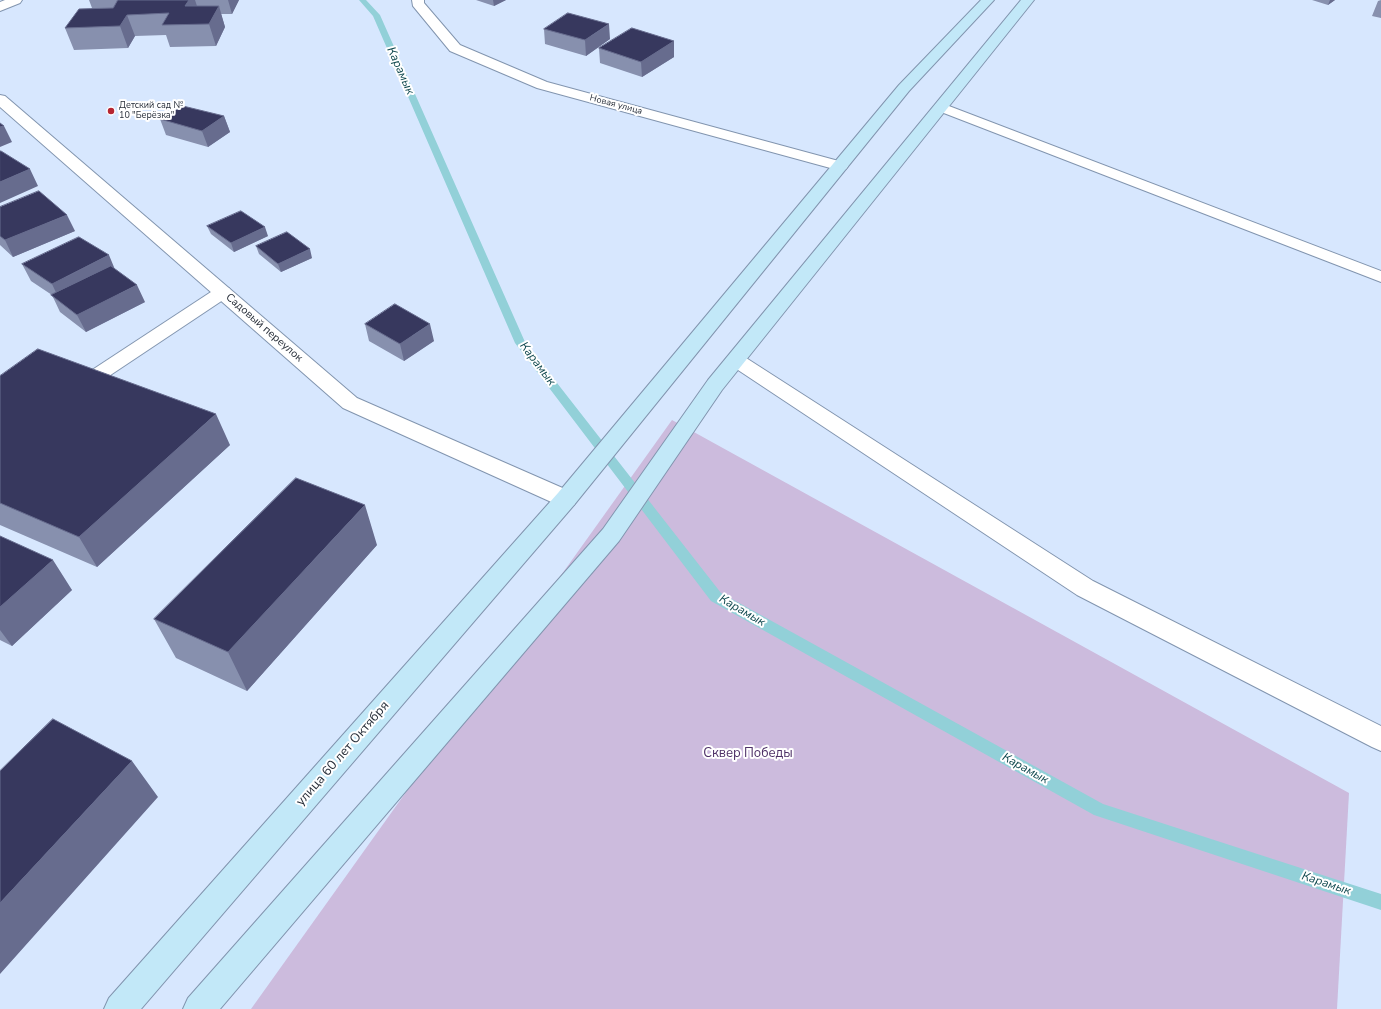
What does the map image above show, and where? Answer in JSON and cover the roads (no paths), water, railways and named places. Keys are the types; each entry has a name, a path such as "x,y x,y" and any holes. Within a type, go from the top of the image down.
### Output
{"street":[{"path":"0,7 16,0"},
{"name":"Новая улица","path":"418,0 418,4 455,48 542,85 840,166"},
{"name":"улица 60 лет Октября","path":"120,1009 566,499 904,88 988,0"},
{"path":"199,1009 611,535 715,385 1028,0"},
{"name":"Садовый переулок","path":"0,99 350,403 566,499"},
{"path":"941,107 1381,277"},
{"path":"736,360 1085,588 1381,739"}],"lane":[{"path":"93,378 223,292"}],"waterway":[{"name":"Карамык","path":"362,0 376,15 520,343 716,597 1099,810 1381,902"}],"place":[{"name":"Детский сад № 10 \"Берёзка\"","path":"111,111"}],"park label":[{"name":"Сквер Победы","path":"748,754"}]}
